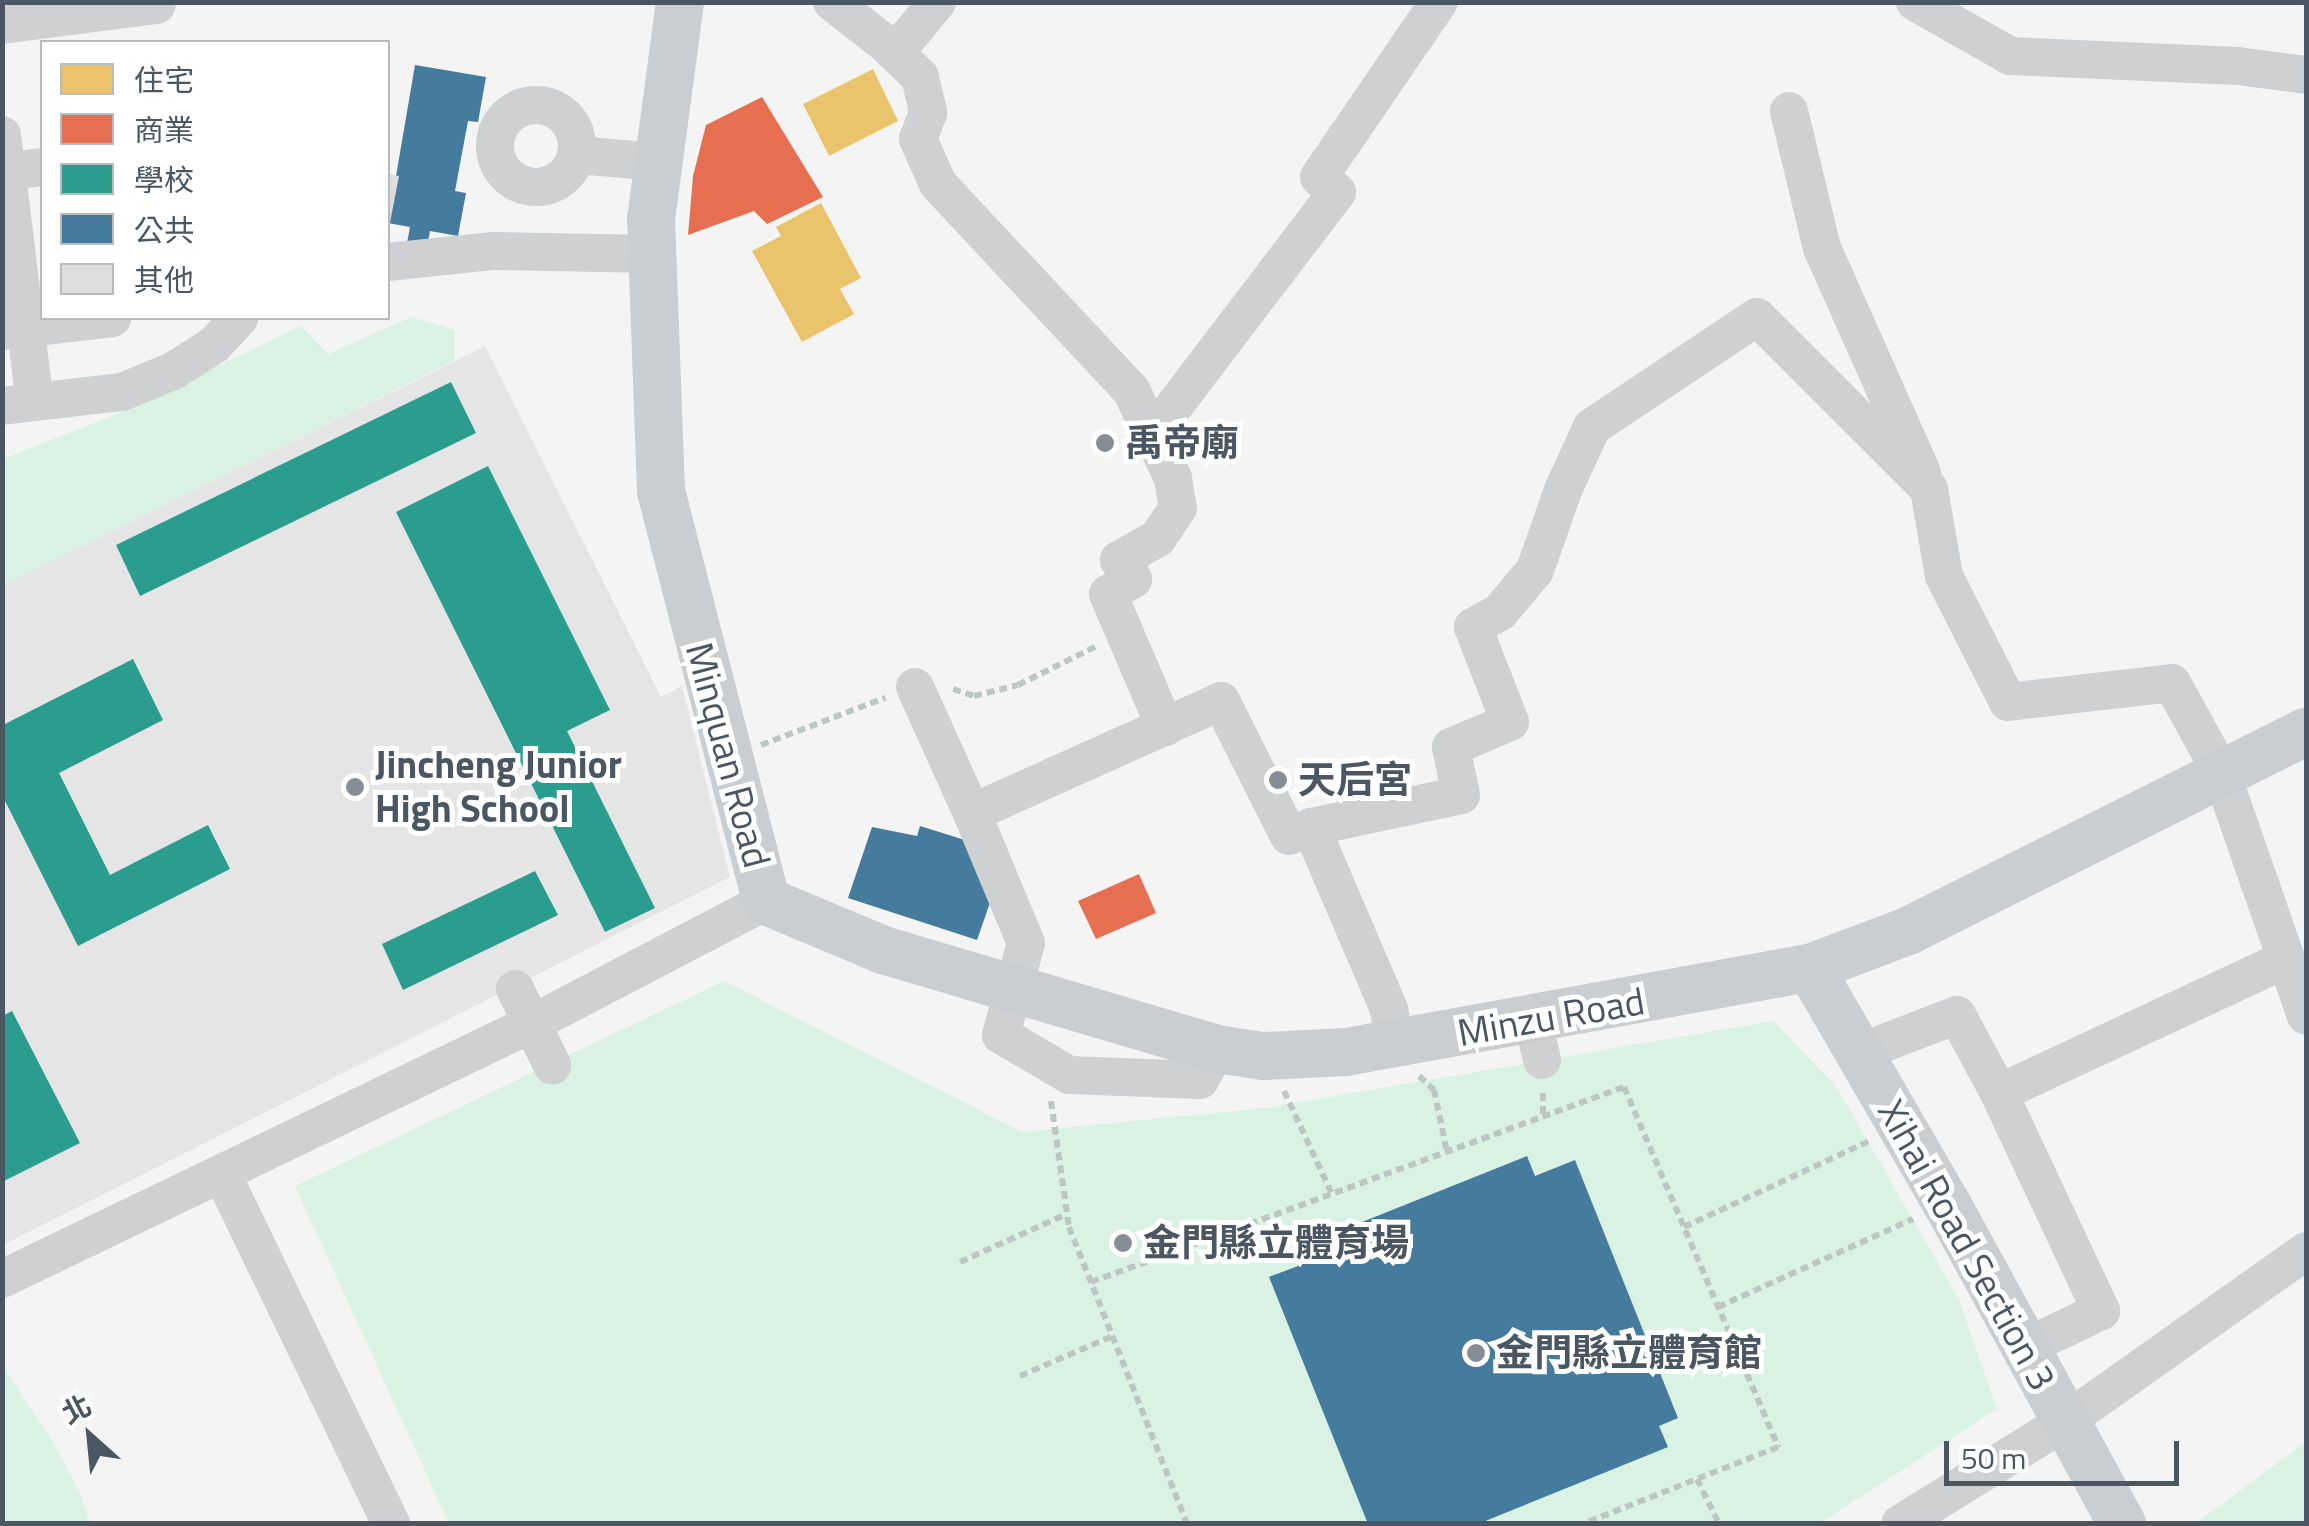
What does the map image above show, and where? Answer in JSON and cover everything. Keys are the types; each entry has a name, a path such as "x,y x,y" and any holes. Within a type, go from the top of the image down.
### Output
{"main road":[{"name":"Minquan Road","path":"680,2 657,162 652,254 661,491 766,900"},
{"name":"Minzu Road","path":"766,900 883,950 1218,1049 1298,1056 1396,1046 1537,1040 1810,968 1908,931 2306,732"},
{"name":"Xihai Road Section 3","path":"1810,968 1947,1204 2122,1524"}],"street":[{"path":"832,2 895,52 920,78 928,113 918,140 938,184 1131,390 1174,478 1178,508 1158,538 1119,560 1132,579 1108,594 1164,728"},
{"path":"895,52 937,2"},
{"path":"1152,435 1336,192 1319,177 1439,2"},
{"path":"1915,2 2010,56 2238,66 2306,75"},
{"path":"2,25 73,20 157,5"},
{"path":"1789,111 1822,248 1929,489 1944,576 2008,702 2172,683 2222,772 2306,1016"},
{"path":"576,155 657,162"},
{"path":"14,161 21,249 14,330 19,404 122,392 156,378 214,345 238,320"},
{"path":"390,262 493,251 652,254"},
{"path":"972,813 1222,701 1289,836 1311,826 1461,795 1451,747 1510,722 1473,626 1500,612 1535,570 1563,490 1592,428 1757,317 1908,473 1929,489"},
{"path":"14,330 96,320"},
{"path":"915,687 1026,943 1001,1035 1069,1075 1200,1080 1218,1049"},
{"path":"1311,826 1390,1009 1396,1046"},
{"name":"Minquan Road","path":"2,1279 533,1023 766,900"},
{"path":"2000,1092 2286,959"},
{"path":"516,988 552,1065"},
{"path":"1858,1053 1957,1015 2000,1092 2101,1311 2026,1347"},
{"path":"222,1174 392,1524"},
{"path":"1900,1524 2066,1421 2306,1250"}],"path":[{"path":"1396,1046 1434,1090 1448,1152"},
{"path":"1045,1060 1067,1214 1188,1524"},
{"path":"1280,1083 1332,1194"},
{"path":"1091,1282 1624,1087 1778,1448 1583,1524"},
{"path":"1684,1226 1902,1126"},
{"path":"1718,1307 1947,1204"},
{"path":"960,1262 1067,1214"},
{"path":"1020,1376 1112,1336"},
{"path":"1697,1479 1718,1524"}],"shaded area":[{"name":"Jincheng Junior High School","path":"485,346 661,697 682,686 730,877 3,1245 3,585"}],"green space":[{"path":"411,317 455,330 455,360 3,585 3,459 122,412 301,326 328,354"},
{"name":"金門縣立體育場","path":"724,981 1022,1132 1266,1108 1773,1021 1834,1084 1851,1112 1959,1300 1997,1409 1820,1523 449,1523 295,1186"},
{"path":"2,1364 57,1449 81,1495 90,1523 3,1523"},
{"path":"2306,1442 2306,1523 2196,1523"}],"building: 住宅":[{"path":"873,69 898,121 829,156 803,104"},
{"path":"821,203 861,278 840,289 854,314 802,342 752,251 781,236 776,227"}],"building: 商業":[{"path":"762,97 823,197 767,224 754,211 688,235 693,176 706,125"},
{"path":"1139,874 1156,913 1096,939 1078,901"}],"building: 學校":[{"path":"451,382 476,433 140,596 116,545"},
{"path":"488,466 610,710 567,731 655,908 605,932 396,512"},
{"path":"133,659 163,720 59,773 110,875 208,825 230,869 78,946 2,795 3,725"},
{"path":"535,871 558,915 403,990 382,944"},
{"path":"12,1011 80,1143 2,1182 2,1016"}],"building: 公共":[{"path":"415,65 486,77 478,122 468,121 455,191 466,193 458,236 430,231 427,247 407,243 410,227 390,223"},
{"path":"920,826 968,841 992,897 977,940 848,898 872,827 917,836"},
{"name":"金門縣立體育館","path":"1527,1156 1535,1176 1575,1160 1678,1418 1659,1426 1668,1447 1478,1524 1368,1524 1269,1277 1298,1266 1292,1250"}],"building: 其他":[{"path":"390,174 399,176 390,223"}],"place":[{"name":"禹帝廟","path":"1105,443"},
{"name":"天后宮","path":"1278,780"},
{"name":"Jincheng Junior High School","path":"355,787"},
{"name":"金門縣立體育場","path":"1123,1243"},
{"name":"金門縣立體育館","path":"1476,1353"}]}
